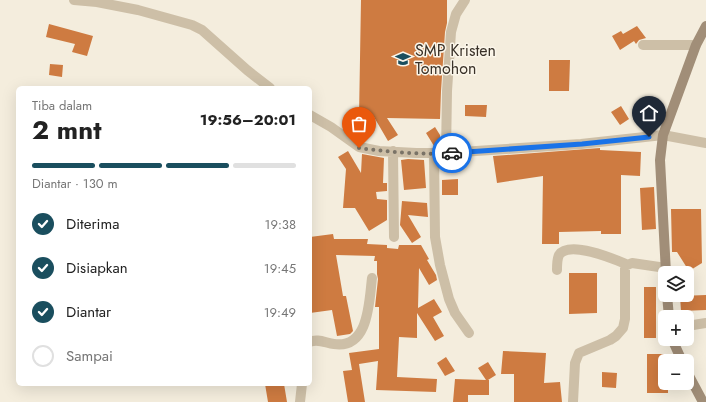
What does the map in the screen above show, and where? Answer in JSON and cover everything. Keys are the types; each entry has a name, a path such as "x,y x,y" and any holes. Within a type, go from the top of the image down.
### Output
{"main road":[{"path":"666,266 660,160 663,135 696,45 706,26"},
{"path":"694,385 703,402"}],"street":[{"path":"74,0 97,1 165,16 192,24 202,30 267,86"},
{"path":"446,153 447,91 451,32 456,14 465,0"},
{"path":"643,45 696,45"},
{"path":"312,116 331,127 359,148 393,151 446,153 582,144 663,135 706,143"},
{"path":"393,151 394,237"},
{"path":"434,153 435,237 440,265 455,313 469,333"},
{"path":"557,270 560,253 566,250 582,250 600,254 626,264 636,264 658,269"},
{"path":"573,402 575,363 579,353 610,340 623,328 625,319 624,268 626,264"},
{"path":"312,341 343,345 357,338 362,330 367,315 372,278"},
{"path":"694,325 706,323"},
{"path":"300,402 302,386"}],"building":[{"name":"SMP Kristen Tomohon","path":"361,0 447,0 447,23 445,32 440,119 387,118 398,135 388,141 374,117 359,117"},
{"path":"49,24 93,36 87,56 72,52 75,44 46,37"},
{"path":"637,26 646,38 639,40 636,44 634,41 620,50 612,36 621,31 623,34"},
{"path":"549,60 570,60 569,91 549,91"},
{"path":"50,64 63,65 62,77 49,75"},
{"path":"465,105 487,105 486,117 465,116"},
{"path":"621,106 629,119 620,125 611,112"},
{"path":"653,111 660,125 652,130 644,117"},
{"path":"435,127 440,135 440,143 434,146 426,133"},
{"path":"600,148 600,150 641,152 640,176 621,175 621,234 601,234 601,231 559,232 559,244 542,244 543,176 497,183 493,156"},
{"path":"348,151 361,173 362,154 384,158 383,183 387,183 387,191 376,192 377,199 387,200 387,220 369,231 355,208 343,208 346,169 338,157"},
{"path":"401,160 424,160 426,188 404,190"},
{"path":"458,179 458,195 442,195 442,180"},
{"path":"654,187 656,229 642,230 640,188"},
{"path":"402,201 427,203 428,217 408,215 421,237 412,243 400,225"},
{"path":"671,209 701,209 702,263 694,268 694,266 686,266 677,252 672,252"},
{"path":"333,234 334,239 368,239 367,244 387,245 387,248 398,249 399,245 421,245 429,259 427,260 436,275 437,280 429,285 419,268 418,308 434,299 442,312 433,317 444,336 435,341 417,313 417,338 399,337 397,377 437,379 436,392 376,390 378,361 359,364 365,402 348,402 343,371 352,370 349,353 379,349 379,307 375,307 378,279 377,261 374,261 375,256 336,255 343,296 346,296 353,331 350,334 337,336 332,310 312,313 312,237"},
{"path":"569,273 597,273 597,313 569,314"},
{"path":"644,287 656,287 656,338 644,338"},
{"path":"694,295 706,295 706,310 681,310 680,302 694,302"},
{"path":"503,351 546,353 544,383 560,382 562,402 514,402 514,374 501,374"},
{"path":"647,354 658,354 658,390 668,390 668,393 647,393"},
{"path":"446,357 455,371 445,376 437,363"},
{"path":"488,362 496,375 488,380 489,395 468,395 468,402 453,402 455,379 486,380 478,368"},
{"path":"602,372 617,373 616,388 602,387"},
{"path":"265,386 284,386 287,402 268,402"}],"way so far":[{"path":"359,148 379,151 416,153 452,153"}],"place":[{"name":"SMP Kristen Tomohon","path":"403,59"}],"route":[{"path":"452,153 582,144 649,137"}]}
